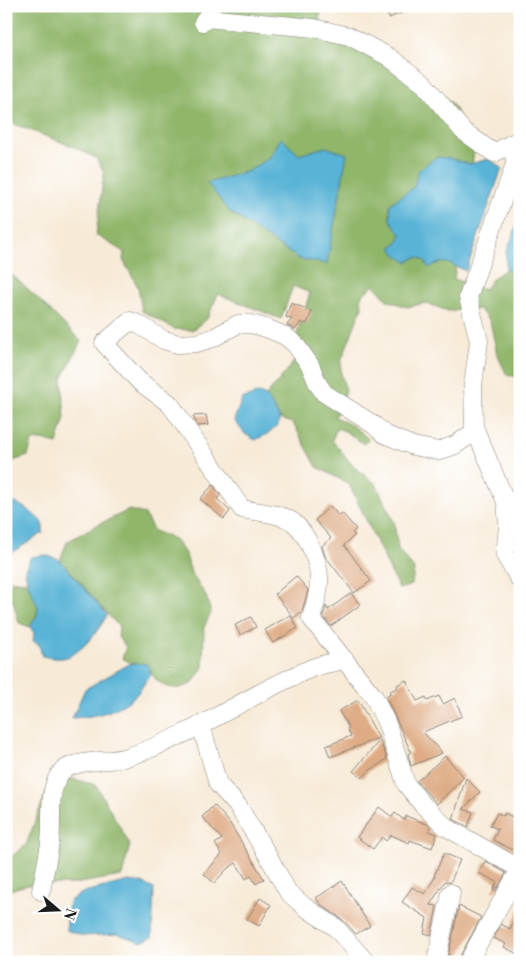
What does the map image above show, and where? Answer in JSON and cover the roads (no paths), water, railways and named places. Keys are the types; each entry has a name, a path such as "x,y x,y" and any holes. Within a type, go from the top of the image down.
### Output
{"street":[{"path":"203,22 206,18 314,28 349,36 389,58 424,84 463,131 494,153 516,141"},
{"path":"516,141 515,164 468,297 479,341 473,385 474,427 506,502 508,526 505,555 520,580"},
{"path":"468,962 520,869 446,827 422,804 406,784 387,724 374,698 311,618 318,592 319,576 311,547 304,534 293,522 273,514 242,510 170,404 139,380 104,343 130,321 164,340 178,344 197,344 213,338 238,324 251,324 285,336 296,344 310,365 324,393 374,425 384,434 412,446 439,451 455,445 476,431"},
{"path":"41,891 50,842 54,787 60,773 74,764 126,758 186,733 314,667 345,660"},
{"path":"201,725 218,784 238,806 288,892 335,927 366,962"},
{"path":"436,962 451,894"}],"water":[{"path":"281,138 299,155 325,147 347,154 327,264 299,259 266,237 229,211 207,183 249,171 270,157"},
{"path":"436,157 449,158 469,164 489,159 502,168 466,271 448,263 439,263 429,268 424,260 417,257 407,262 395,254 391,247 397,244 401,234 390,220 390,204 414,187 418,171"},
{"path":"520,218 520,274 506,269 506,253"},
{"path":"259,393 266,396 280,419 274,430 255,440 245,434 234,420 242,399"},
{"path":"6,502 22,506 31,512 43,523 43,533 13,552 6,554"},
{"path":"45,555 60,560 107,615 82,648 62,658 42,656 39,644 33,641 34,633 30,627 37,616 38,607 27,582 25,569 31,557"},
{"path":"131,663 148,664 151,674 137,694 123,705 107,712 72,718 85,689"},
{"path":"129,881 142,883 154,889 152,937 141,942 118,934 83,936 66,930 69,901 84,892"}]}
